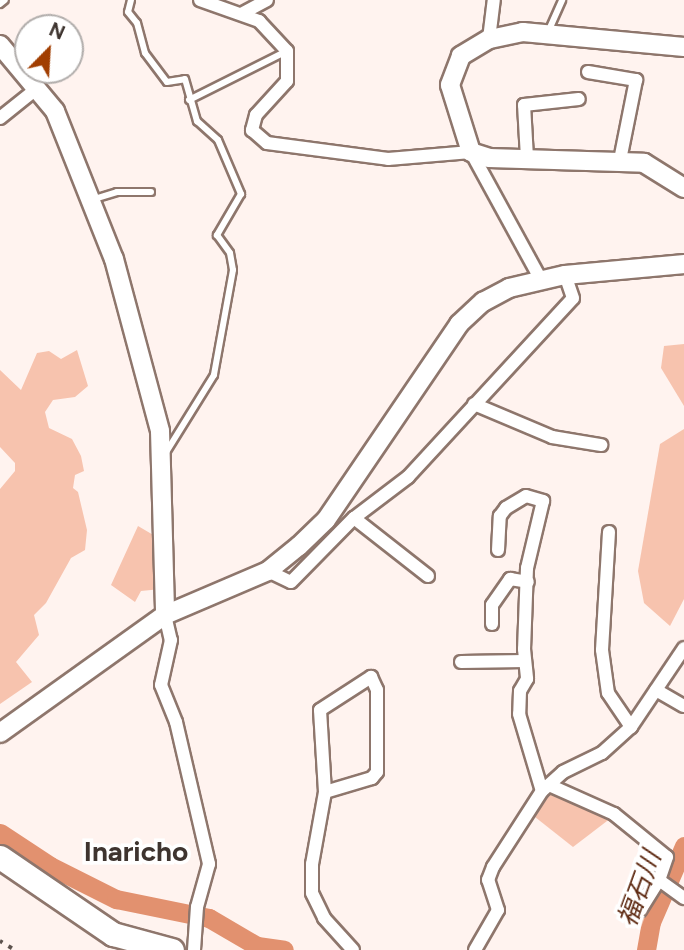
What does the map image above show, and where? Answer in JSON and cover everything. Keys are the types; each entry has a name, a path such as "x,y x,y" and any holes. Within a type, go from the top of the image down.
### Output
{"highway":[{"path":"0,857 113,934 172,950"}],"street":[{"path":"200,0 243,13 260,22 286,51 287,81 256,116 252,131 267,143 388,159 471,152 489,158 620,160 644,163 684,188"},
{"path":"243,13 267,0"},
{"path":"479,0 494,2 489,39"},
{"path":"541,280 471,152 453,105 451,72 461,56 489,39 548,32 684,47"},
{"path":"0,45 55,111 114,259 155,401 161,460 165,615 171,640 161,685 176,722 209,864 197,907 194,946"},
{"path":"588,72 636,80 620,160"},
{"path":"0,118 36,90"},
{"path":"527,159 524,105 579,99"},
{"path":"0,733 165,615 268,571 326,520 459,324 483,302 541,280 565,275 684,264"},
{"path":"268,571 291,582 354,518 408,477 573,298 565,275"},
{"path":"474,404 552,437 601,445"},
{"path":"498,550 500,516 506,508 526,496 543,501 528,582 525,661 527,679 520,691 519,714 545,788 614,814 667,857 663,883 640,910"},
{"path":"354,518 428,576"},
{"path":"609,532 602,650 608,693 631,727"},
{"path":"492,624 492,605 510,579 528,582"},
{"path":"475,950 498,910 488,880 493,867 545,788 584,760 602,753 631,727 684,648"},
{"path":"461,662 525,661"},
{"path":"325,792 372,778 377,772 377,690 371,677 320,710 325,792 312,864 313,893 324,918 353,950"},
{"path":"656,690 684,706"},
{"path":"663,883 684,898"}],"lane":[{"path":"0,4 5,0"},
{"path":"131,0 128,12 137,23 145,53 167,82 186,79 189,100 197,121 218,141 241,194 217,235 230,253 233,270 214,375 161,460"},
{"path":"548,32 562,0"},
{"path":"189,100 286,51"},
{"path":"91,200 117,192 151,192"}],"shaded area":[{"path":"684,344 684,406 661,368 664,346"},
{"path":"77,350 88,386 75,397 53,400 45,412 49,428 72,439 81,456 84,471 75,475 73,488 78,492 87,530 85,550 71,558 46,603 34,615 39,635 16,662 32,682 0,704 0,489 15,471 15,463 0,447 0,370 21,390 37,353 49,351 61,359"},
{"path":"684,429 684,599 670,626 644,603 638,571 660,444"},
{"path":"138,526 155,536 161,589 141,591 135,602 111,585"},
{"path":"553,789 611,818 573,847 535,817"}],"waterway":[{"name":"福石川","path":"0,833 50,866 116,899 209,918 257,946 284,950"},
{"name":"福石川","path":"646,950 651,922 684,846"}],"railway":[{"path":"0,941 15,950"}],"district":[{"name":"Inaricho","path":"136,851"}]}
